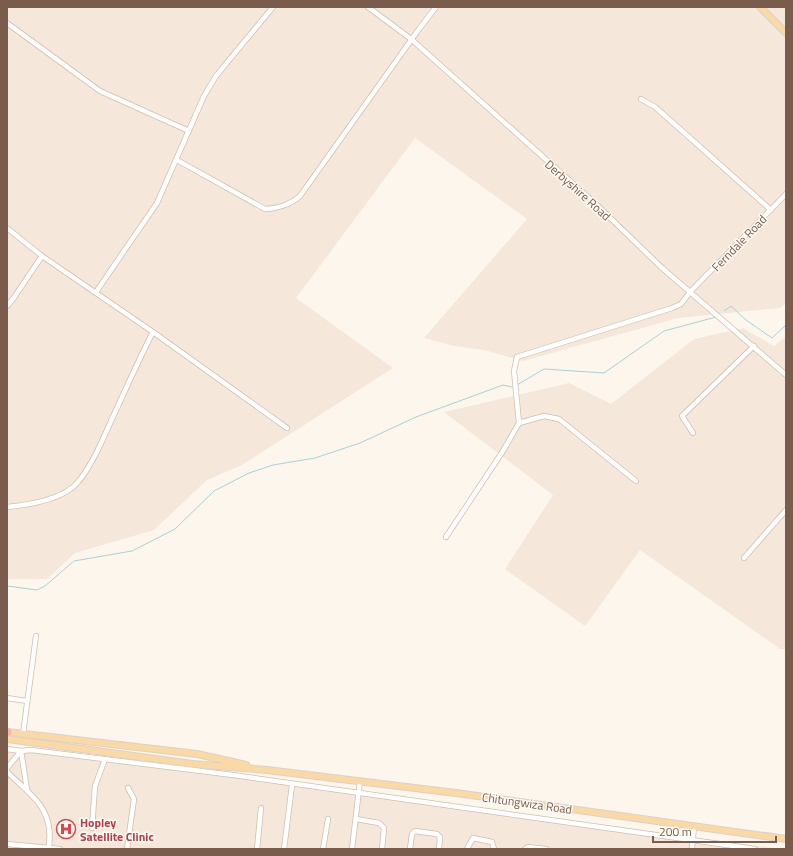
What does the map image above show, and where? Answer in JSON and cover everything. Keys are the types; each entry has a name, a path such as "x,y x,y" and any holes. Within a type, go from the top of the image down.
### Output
{"main road":[{"path":"760,7 786,33"},
{"path":"7,734 23,734 197,754 267,770"},
{"path":"7,734 194,764 267,770"},
{"name":"Chitungwiza Road","path":"267,770 360,781 786,839"}],"street":[{"path":"96,292 157,203 177,160 188,131 216,76 273,7"},
{"name":"Derbyshire Road","path":"368,7 411,39 598,206 661,267 691,291 786,375"},
{"path":"177,160 265,209 275,208 293,202 300,196 411,39 436,7"},
{"path":"7,23 100,91 188,131"},
{"path":"641,99 655,107 771,210"},
{"name":"Ferndale Road","path":"519,423 514,371 517,357 681,304 691,291 786,194"},
{"path":"7,228 42,256 153,332 287,428"},
{"path":"7,306 42,256"},
{"path":"7,507 25,505 46,500 69,490 76,484 97,452 153,332"},
{"path":"693,433 682,416 754,346"},
{"path":"446,537 479,489 519,423 544,416 559,419 636,481"},
{"path":"744,558 786,510"},
{"path":"23,734 36,636"},
{"path":"7,698 27,701"},
{"path":"7,749 105,759 234,775 292,785 755,849"},
{"path":"21,751 7,768 7,772 27,790 47,815 50,826 49,847"},
{"path":"21,751 27,790"},
{"path":"92,828 95,786 105,759"},
{"path":"352,849 360,781"},
{"path":"284,849 292,785"},
{"path":"127,849 134,799 128,788"},
{"path":"257,849 261,808"},
{"path":"323,849 328,819"},
{"path":"356,819 379,823 384,828 382,849"},
{"path":"692,849 694,826"},
{"path":"410,849 412,834 415,831 437,834 440,837 438,849"},
{"path":"467,849 473,838 492,842 494,849"},
{"path":"7,844 60,849"},
{"path":"525,849 528,847 546,849"}],"shaded area":[{"path":"7,7 786,7 786,304 780,308 678,318 523,361 484,350 454,346 424,338 527,219 415,138 296,298 393,368 242,465 207,480 154,530 75,553 47,579 7,579"},
{"path":"743,328 774,346 786,336 786,649 780,649 640,550 585,626 505,569 553,495 444,412 569,383 611,404 694,339"},
{"path":"7,746 780,849 7,849"}],"waterway":[{"path":"724,311 731,306 746,320 772,338 786,325"},
{"path":"517,385 544,369 604,373 664,331 716,317"},
{"path":"7,586 37,590 45,586 74,561 132,551 175,529 214,491 249,473 273,465 315,458 360,443 416,417 503,385 512,387"}],"place":[{"name":"Hopley Satellite Clinic","path":"66,829"}]}
